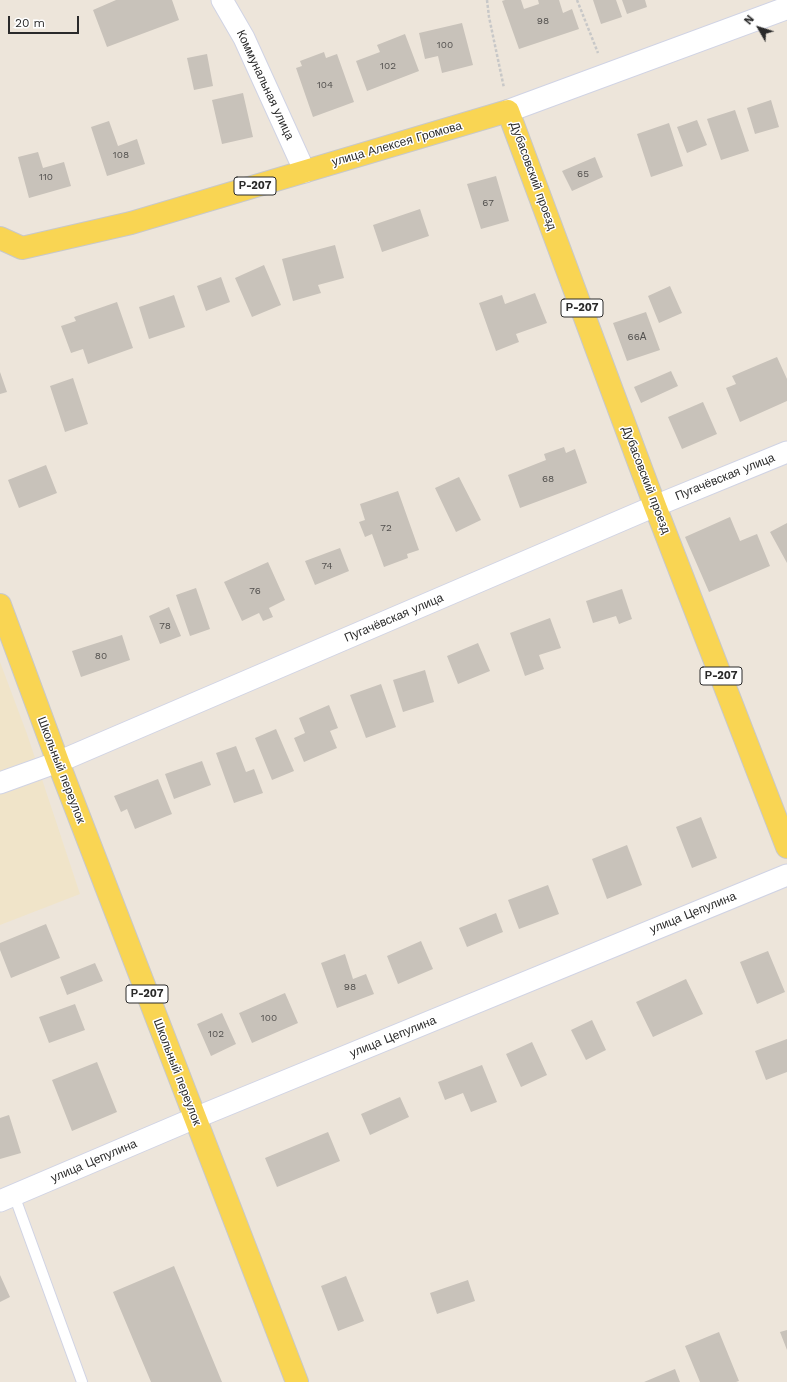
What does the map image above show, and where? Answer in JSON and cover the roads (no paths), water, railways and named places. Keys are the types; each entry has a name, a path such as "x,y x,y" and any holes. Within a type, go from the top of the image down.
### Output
{"main road":[{"name":"улица Алексея Громова","path":"0,253 131,223 508,111"},
{"name":"Дубасовский проезд","path":"508,111 655,506 787,847"},
{"path":"0,238 22,248"},
{"name":"Школьный переулок","path":"0,605 58,762 297,1382"}],"street":[{"name":"Коммунальная улица","path":"222,0 244,38 305,172"},
{"name":"улица Алексея Громова","path":"508,111 787,8"},
{"name":"Пугачёвская улица","path":"0,783 58,762 655,506 787,452"},
{"name":"улица Цепулина","path":"7,1198 195,1118 787,875"}],"lane":[{"path":"7,1198 82,1382"}]}
